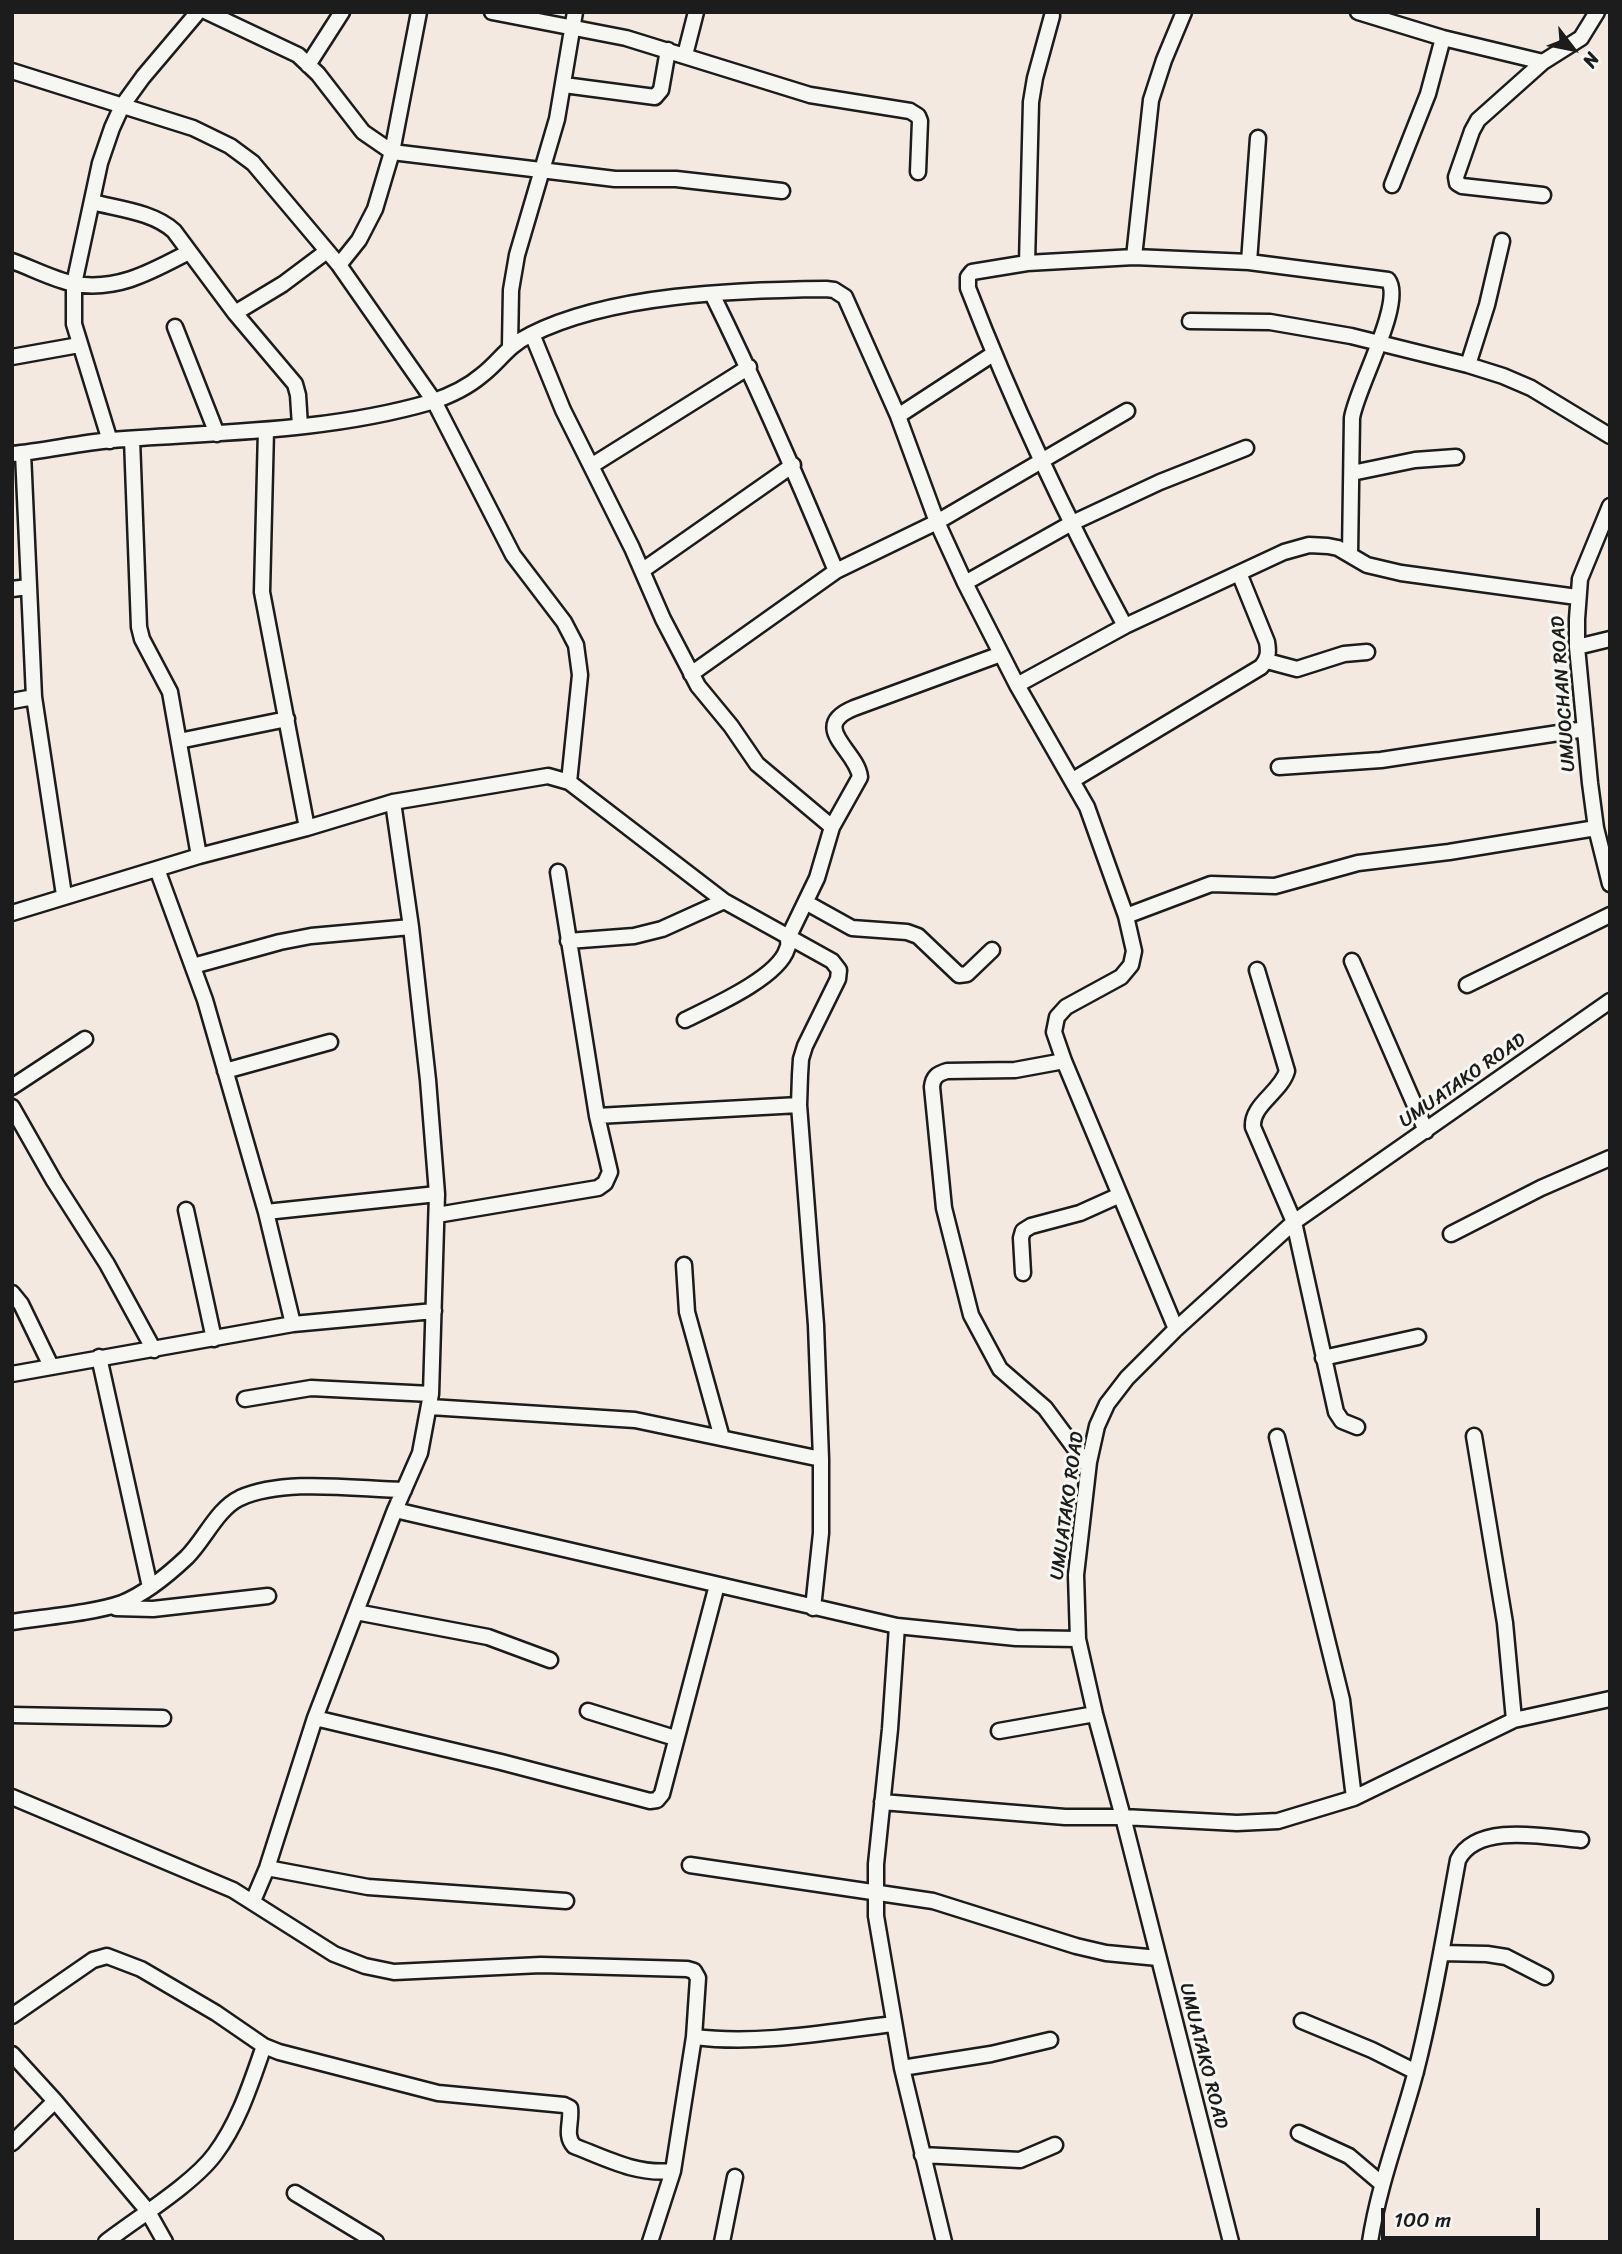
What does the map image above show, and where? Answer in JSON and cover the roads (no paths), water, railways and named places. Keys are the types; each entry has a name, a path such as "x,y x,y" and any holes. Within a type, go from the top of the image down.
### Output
{"street":[{"path":"110,440 74,324 74,284 100,163 122,106 198,12"},
{"path":"207,12 285,48 308,65 363,132 392,152 615,179 677,179 782,191"},
{"path":"308,65 342,12"},
{"path":"339,265 368,225 392,152 419,12"},
{"path":"492,12 574,20 810,95 915,113 920,121 918,172"},
{"path":"685,55 696,12"},
{"path":"1134,257 1151,100 1184,12"},
{"path":"1358,12 1389,17 1443,38 1543,62"},
{"path":"1543,195 1462,186 1457,183 1456,177 1478,120 1543,62 1581,38 1597,12"},
{"path":"1027,263 1031,102 1052,16"},
{"path":"510,346 511,290 517,255 564,85 574,20"},
{"path":"1392,185 1428,94 1443,38"},
{"path":"564,85 655,97 661,90 668,50"},
{"path":"12,71 193,128 230,146 253,163 339,265 434,401 513,555 564,622 576,645 580,675 569,782"},
{"path":"1249,262 1258,138"},
{"path":"92,202 146,216 165,224 295,384 300,426"},
{"path":"1468,365 1487,305 1502,242"},
{"path":"235,313 284,284 327,251"},
{"path":"12,261 74,284 122,282 138,279 190,252"},
{"path":"1125,626 1070,524 993,354 968,288 968,276 980,270 1027,263 1134,257 1249,262 1388,280 1392,292 1380,344 1354,402 1350,555"},
{"path":"64,895 34,698 29,587 18,454 110,440 266,430 393,411 434,401 471,384 510,346 532,334 593,312 639,303 745,290 826,289 839,293 848,303 898,416 937,522 965,583 1017,685 1073,780 1099,834 1126,916 1134,951 1132,965 1121,977 1066,1007 1057,1017 1054,1032 1176,1329"},
{"path":"712,295 749,367 836,570"},
{"path":"1190,321 1270,322 1334,332 1468,365 1531,388 1610,436"},
{"path":"175,327 218,434"},
{"path":"532,334 563,410 698,686 731,726 757,764 832,827"},
{"path":"12,357 79,345"},
{"path":"898,416 993,354"},
{"path":"591,466 749,367"},
{"path":"691,674 836,570 937,522 1127,411"},
{"path":"266,430 262,592 307,828"},
{"path":"132,439 139,627 142,639 170,692 199,856"},
{"path":"965,583 1070,524 1160,482 1246,448"},
{"path":"1352,473 1415,460 1457,457"},
{"path":"643,570 793,465"},
{"name":"UMUOCHAN ROAD","path":"1610,506 1586,560 1577,597 1577,647 1596,828 1610,884"},
{"path":"1017,685 1125,626 1284,552 1308,545 1338,548 1367,565 1401,573 1577,597"},
{"path":"1073,780 1185,714 1267,661 1267,642 1239,573"},
{"path":"12,589 29,587"},
{"path":"1577,647 1610,639"},
{"path":"1267,661 1297,669 1344,654 1367,652"},
{"path":"685,1020 723,1002 767,975 788,950 788,939 817,878 832,827 860,777 856,764 836,739 836,720 844,712 854,708 1001,654"},
{"path":"12,701 34,698"},
{"path":"179,741 287,719"},
{"path":"1279,767 1394,759 1585,729"},
{"path":"12,913 64,895 393,802 548,776 569,782 724,901 788,939 832,961 839,970 838,979 801,1059 799,1105 816,1338 821,1459 821,1533 813,1608"},
{"path":"253,1901 267,1868 315,1718 395,1510 420,1453 430,1400 437,1194 428,1080 411,928 393,802"},
{"path":"1126,916 1211,884 1275,886 1358,863 1449,852 1596,828"},
{"path":"157,869 193,965 225,1071 266,1212 293,1324"},
{"path":"437,1215 598,1188 605,1183 610,1172 597,1116 558,872"},
{"path":"568,941 634,936 662,929 724,901"},
{"path":"807,903 852,928 907,932 918,936 960,975 967,974 992,950"},
{"path":"1467,985 1610,915"},
{"path":"193,965 311,936 411,928"},
{"path":"1353,961 1426,1131"},
{"path":"1257,970 1287,1071 1281,1086 1255,1113 1253,1127 1294,1222 1336,1412 1342,1421 1357,1427"},
{"name":"UMUATAKO ROAD","path":"1231,2242 1123,1817 1094,1714 1078,1639 1076,1575 1088,1466 1097,1426 1107,1404 1127,1378 1176,1329 1294,1222 1610,1001"},
{"path":"12,1087 85,1039"},
{"path":"225,1071 330,1042"},
{"path":"1064,1061 1015,1070 947,1071 932,1080 932,1087 944,1208 971,1315 1000,1368 1045,1408 1088,1466"},
{"path":"597,1116 799,1105"},
{"path":"12,1107 54,1181 107,1264 154,1350"},
{"path":"1451,1234 1541,1188 1610,1158"},
{"path":"266,1212 437,1194"},
{"path":"1023,1273 1023,1231 1031,1226 1080,1213 1120,1195"},
{"path":"186,1210 215,1339"},
{"path":"684,1265 687,1312 722,1438"},
{"path":"12,1293 21,1304 51,1367"},
{"path":"12,1374 293,1324 434,1311"},
{"path":"1323,1358 1418,1337"},
{"path":"99,1357 150,1587"},
{"path":"245,1399 311,1388 635,1420 821,1459"},
{"path":"1474,1436 1505,1623 1514,1720"},
{"path":"1277,1437 1342,1700 1354,1798"},
{"path":"12,1622 123,1602 150,1587 189,1555 224,1511 237,1500 253,1493 297,1487 404,1490"},
{"path":"395,1510 897,1626 1016,1639 1078,1639"},
{"path":"315,1718 650,1801 657,1800 662,1794 716,1585"},
{"path":"103,1607 153,1609 268,1596"},
{"path":"356,1612 488,1637 550,1660"},
{"path":"897,1626 875,1892 876,1916 902,2068 944,2242"},
{"path":"882,1802 1018,1815 1237,1823 1278,1821 1354,1798 1514,1720 1610,1699"},
{"path":"587,1711 675,1738"},
{"path":"999,1731 1094,1714"},
{"path":"12,1715 163,1718"},
{"path":"12,1797 233,1890 334,1954 365,1966 394,1972 541,1965 694,1971 698,1978 694,2036 673,2171 650,2242"},
{"path":"1370,2242 1382,2184 1416,2072 1458,1860 1463,1850 1470,1844 1508,1834 1581,1840"},
{"path":"690,1865 933,1901 1076,1946 1106,1953 1158,1958"},
{"path":"267,1868 368,1887 566,1901"},
{"path":"1441,1953 1488,1954 1506,1958 1545,1977"},
{"path":"12,2016 93,1960 107,1956 141,1969 216,2013 264,2046 279,2052 438,2093 564,2105 570,2108 568,2132 569,2141 574,2146 622,2166 645,2172 673,2171"},
{"path":"1302,2021 1372,2050 1416,2072"},
{"path":"694,2036 728,2041 755,2040 893,2024"},
{"path":"902,2068 991,2054 1050,2040"},
{"path":"106,2242 188,2181 214,2156 232,2128 264,2046"},
{"path":"13,2056 55,2101 147,2210 164,2242"},
{"path":"12,2143 55,2101"},
{"path":"1299,2133 1349,2156 1382,2184"},
{"path":"922,2155 1020,2160 1055,2145"},
{"path":"722,2242 735,2177"},
{"path":"295,2193 376,2242"}]}
